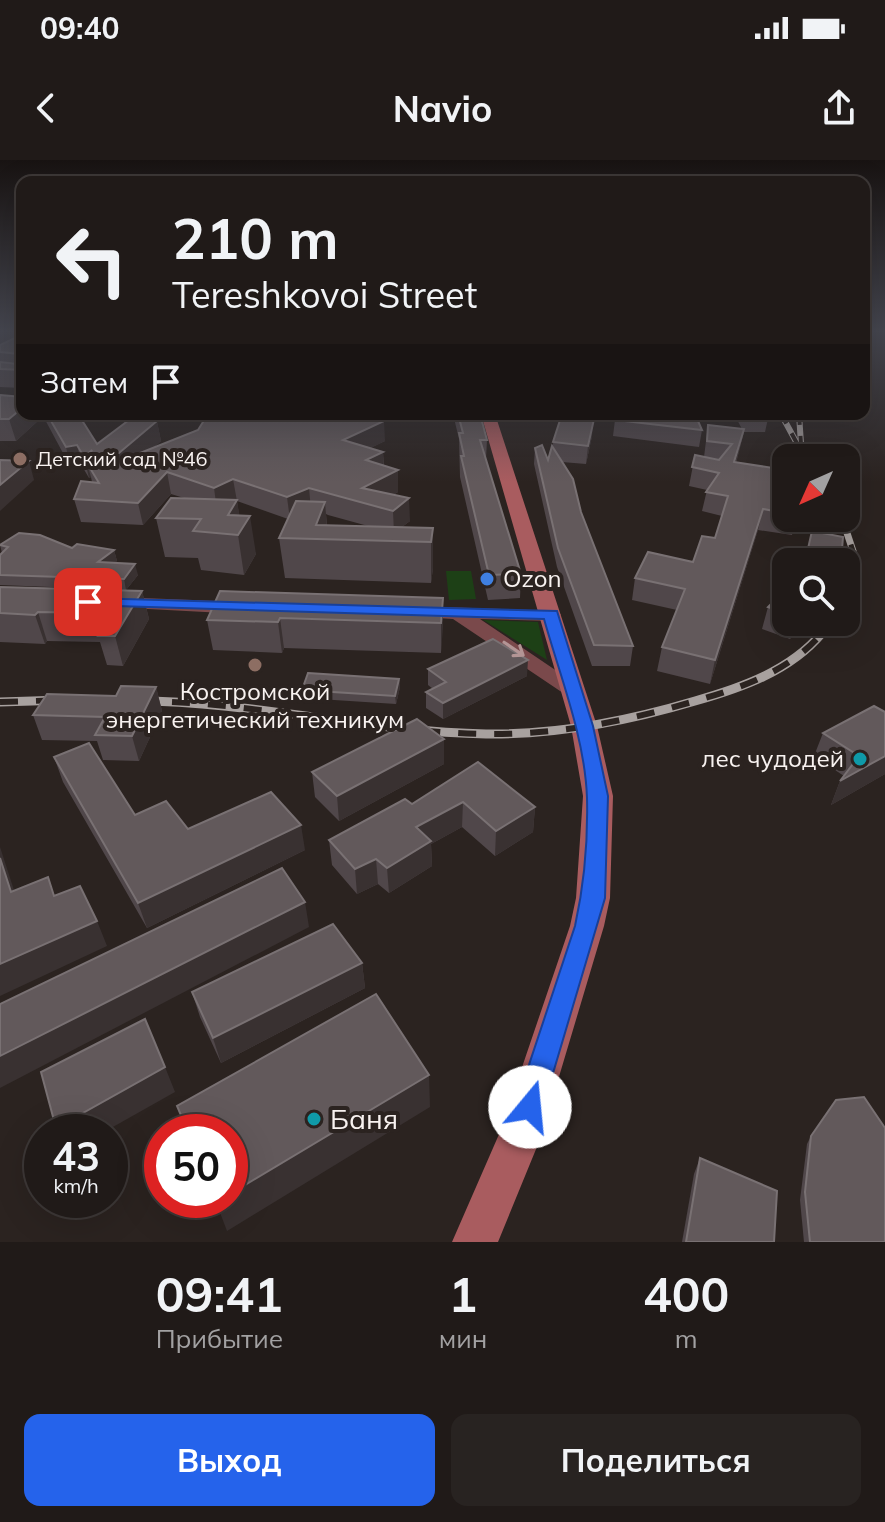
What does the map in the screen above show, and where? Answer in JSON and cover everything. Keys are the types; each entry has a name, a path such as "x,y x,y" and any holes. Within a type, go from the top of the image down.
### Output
{"main road":[{"path":"475,1242 520,1137 593,898 598,796 584,726 490,420"}],"street":[{"path":"96,603 266,609"},
{"path":"387,611 551,615"},
{"path":"456,613 571,688"}],"green space":[{"path":"446,571 471,571 476,599 449,600"},
{"path":"485,621 538,622 547,660"}],"building":[{"path":"0,395 16,396 16,413 9,419 0,419"},
{"path":"50,420 82,420 97,444 129,420 157,421 100,469 198,430 204,420 380,420 384,421 343,440 383,452 366,460 398,470 362,488 409,498 393,511 309,488 287,497 233,479 214,488 167,472 138,503 74,499 81,481 99,483 87,463 92,450 84,457 77,445 66,447"},
{"path":"460,420 482,420 487,440 480,440 521,574 489,575 461,456 464,456 459,433 463,433"},
{"path":"560,420 594,420 588,446 553,442"},
{"path":"615,420 698,420 702,430"},
{"path":"708,425 744,429 734,462 772,468 772,511 763,509 715,660 662,647 685,589 635,578 648,552 693,562 702,536 715,538 728,496 706,492 719,473 692,467 695,455 719,460 732,444 707,441"},
{"path":"542,445 548,460 552,446 573,479 581,512 633,646 594,645 558,548 535,448"},
{"path":"0,460 29,461 0,485"},
{"path":"171,498 237,500 228,515 250,516 238,535 193,531 201,519 156,518"},
{"path":"296,501 325,502 316,525 433,528 431,542 279,538"},
{"path":"812,532 843,537 842,548 808,548"},
{"path":"19,533 40,535 72,548 77,544 114,550 98,562 135,564 124,579 0,575 0,555 8,547 0,545"},
{"path":"0,587 142,591 115,636 98,636 112,613 0,613"},
{"path":"220,591 443,598 441,623 280,618 278,622 207,620"},
{"path":"493,639 528,660 443,703 426,692 446,682 428,669"},
{"path":"308,673 399,679 395,696 302,690"},
{"path":"121,686 156,687 132,736 95,735 105,717 33,715 47,694 116,696"},
{"path":"874,706 885,712 885,756 840,781 859,756 823,733"},
{"path":"417,719 444,739 337,796 312,772"},
{"path":"89,743 135,815 166,801 188,829 271,792 301,825 138,903 54,757"},
{"path":"478,762 535,807 496,831 463,802 416,827 431,841 387,868 376,859 355,869 329,840 405,799 412,804"},
{"path":"0,858 11,892 48,877 54,896 80,886 97,921 0,964"},
{"path":"282,868 305,902 0,1056 0,1004"},
{"path":"333,924 362,963 213,1038 192,992"},
{"path":"376,994 429,1075 248,1183 248,1114 180,1114 177,1106"},
{"path":"145,1019 165,1067 81,1114 52,1114 41,1072"},
{"path":"864,1097 885,1128 885,1242 810,1242 805,1192 811,1136 836,1100"},
{"path":"700,1158 777,1191 774,1242 686,1242"}],"railway":[{"path":"784,420 797,444"},
{"path":"799,420 801,444"},
{"path":"847,532 852,548"},
{"path":"136,701 224,706 442,732 539,732 618,720 730,690 780,668 819,636"},
{"path":"0,702 64,700"}],"place":[{"name":"Детский сад №46","path":"20,459"},
{"name":"Ozon","path":"487,579"},
{"name":"Костромской энергетический техникум","path":"255,665"},
{"name":"лес чудодей","path":"860,759"},
{"name":"Баня","path":"314,1119"}],"route":[{"path":"88,602 551,615 584,726 598,796 593,898 587,926 530,1107"}]}
